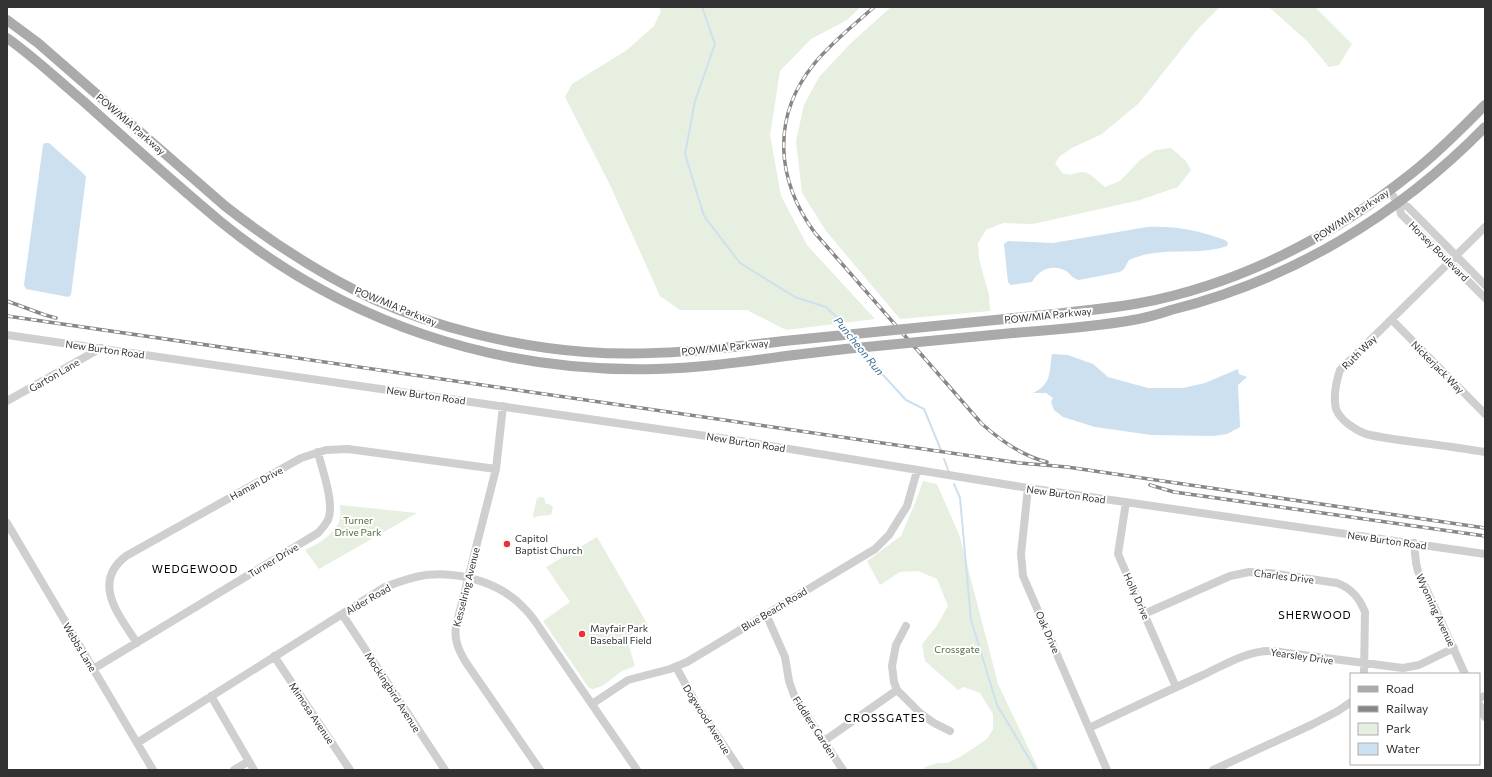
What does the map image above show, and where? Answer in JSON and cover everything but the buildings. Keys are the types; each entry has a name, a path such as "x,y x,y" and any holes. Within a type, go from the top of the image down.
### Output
{"main road":[{"name":"POW/MIA Parkway","path":"7,20 38,43 219,201 255,230 316,269 373,299 438,324 546,348 586,352 666,353 1098,310 1140,303 1187,291 1228,279 1271,261 1313,240 1346,220 1389,191 1413,172 1445,145 1485,105"},
{"name":"POW/MIA Parkway","path":"7,38 38,62 201,205 243,239 283,267 315,286 359,309 393,324 464,348 530,361 568,366 618,369 691,368 852,348 1082,328 1134,320 1217,298 1254,284 1321,252 1356,231 1398,202 1452,158 1485,127"}],"street":[{"name":"Horsey Boulevard","path":"1389,191 1398,202 1408,207 1485,285"},
{"name":"Horsey Boulevard","path":"1398,202 1401,214 1485,298"},
{"name":"Ruth Way","path":"1485,227 1340,370 1335,385 1337,410 1345,421 1355,429 1366,434 1485,452"},
{"name":"Nickerjack Way","path":"1392,320 1485,414"},
{"name":"New Burton Road","path":"7,335 741,441 1028,488 1485,554"},
{"name":"Garton Lane","path":"7,401 101,348"},
{"name":"Kesselring Avenue","path":"503,406 496,469 456,626 456,637 457,645 465,661 540,770"},
{"name":"Haman Drive","path":"137,643 115,608 111,598 109,588 110,579 112,571 116,565 126,556 301,458 318,452 348,449 496,469"},
{"name":"Turner Drive","path":"94,669 312,537 321,530 328,519 330,505 318,452"},
{"name":"Blue Beach Road","path":"592,704 628,680 676,667 687,662 863,556 882,542 893,530 907,506 917,471"},
{"name":"Oak Drive","path":"1028,488 1021,554 1022,571 1107,770"},
{"name":"Holly Drive","path":"1126,502 1118,554 1176,687"},
{"name":"Webbs Lane","path":"7,523 153,770"},
{"name":"Wyoming Avenue","path":"1414,544 1418,570 1466,673"},
{"name":"Charles Drive","path":"1144,614 1230,576 1249,572 1270,573 1337,583 1346,586 1352,591 1365,612 1365,664"},
{"name":"Alder Road","path":"137,742 385,587 400,581 426,575 452,575 492,585 524,607 637,770"},
{"name":"Mockingbird Avenue","path":"342,614 445,770"},
{"name":"Fiddlers Garden","path":"766,614 785,657 789,681 795,698 843,770"},
{"path":"906,626 896,645 892,666 894,682 897,690 920,713 934,723 950,731"},
{"name":"Yearsley Drive","path":"1089,728 1248,655 1264,651 1394,668 1411,667 1454,648"},
{"name":"Mimosa Avenue","path":"274,656 350,770"},
{"path":"1364,673 1365,664"},
{"name":"Dogwood Avenue","path":"676,667 698,707 740,770"},
{"path":"824,741 897,690"},
{"path":"211,696 254,770"},
{"path":"1214,770 1311,725 1338,711 1350,703"},
{"path":"1480,706 1485,717"},
{"path":"234,770 249,761"}],"green space":[{"path":"659,7 861,7 847,20 811,39 780,71 770,135 781,196 807,245 875,319 786,330 747,310 680,310 660,296 610,185 565,97 572,84 627,50 654,26 661,11"},
{"path":"891,7 1220,7 1196,31 1139,103 1102,134 1072,148 1060,156 1055,163 1062,173 1070,175 1081,172 1088,173 1105,187 1120,181 1140,160 1155,150 1171,148 1186,161 1191,170 1178,187 1140,200 1033,224 1003,223 986,230 978,243 979,259 989,295 990,311 900,319 826,231 802,193 796,141 804,105 819,77 850,44"},
{"path":"1269,7 1315,7 1352,44 1339,65 1329,67 1308,42"},
{"name":"Crossgate","path":"923,481 937,484 960,537 998,684 1039,770 927,770 923,768 937,763 947,763 960,757 987,739 993,729 993,714 980,693 964,687 958,690 925,661 922,644 936,627 948,606 937,579 918,571 900,572 880,585 867,561 901,536"},
{"path":"543,497 545,503 551,505 553,508 551,515 534,518 533,515 537,498"},
{"name":"Turner Drive Park","path":"340,505 417,513 319,569 305,550 321,541 335,528 340,518"},
{"path":"597,537 648,625 626,637 635,666 622,671 602,686 593,689 589,688 543,621 570,602 546,567"}],"water":[{"path":"45,143 49,143 86,177 71,295 68,297 26,289 24,285 43,145"},
{"path":"1147,227 1186,229 1225,240 1228,243 1227,246 1203,251 1154,253 1129,260 1124,269 1120,272 1079,280 1066,271 1051,268 1042,271 1032,282 1011,285 1008,282 1004,244 1008,241 1053,243"},
{"path":"1052,354 1068,355 1093,364 1108,377 1148,388 1183,388 1205,383 1238,369 1239,374 1247,377 1238,385 1240,427 1227,434 1213,436 1151,435 1095,427 1063,417 1054,410 1051,402 1053,398 1046,393 1033,393 1044,386 1047,381 1050,372"}],"waterway":[{"name":"Puncheon Run","path":"702,7 715,44 695,101 685,154 704,216 740,263 795,297 826,307 842,322 848,331"},
{"name":"Puncheon Run","path":"861,351 906,400 924,409 941,450"},
{"name":"Puncheon Run","path":"944,459 949,472"},
{"name":"Puncheon Run","path":"954,484 960,498 971,620 997,705 1036,770"}],"railway":[{"path":"874,7 835,41 814,64 800,84 791,105 785,127 784,148 786,170 792,192 802,213 815,233 982,424 996,436 1020,452 1047,462"},
{"path":"7,301 56,318"},
{"path":"7,316 1020,463 1067,467 1485,528"},
{"path":"1150,485 1174,492 1485,536"}],"place":[{"name":"Capitol Baptist Church","path":"507,544"},
{"name":"Mayfair Park Baseball Field","path":"582,634"}],"district":[{"name":"WEDGEWOOD","path":"195,569"},
{"name":"SHERWOOD","path":"1315,615"},
{"name":"CROSSGATES","path":"885,718"}]}
